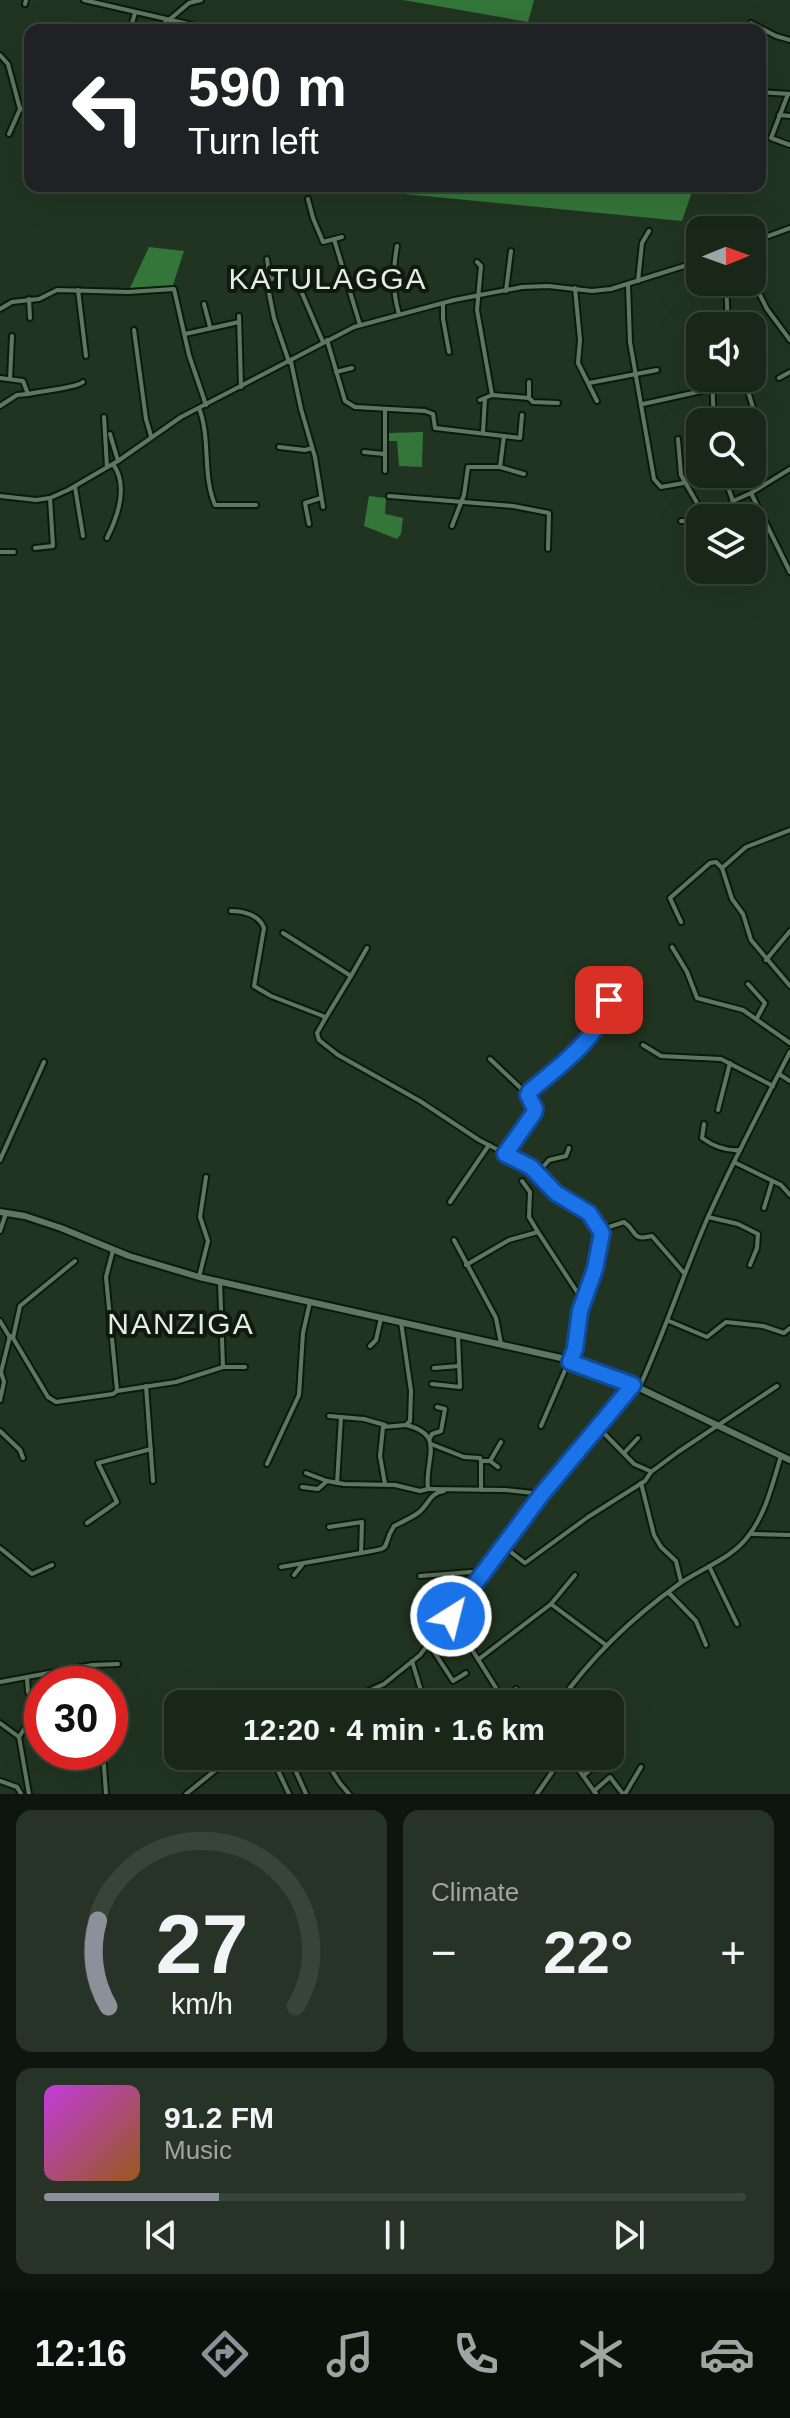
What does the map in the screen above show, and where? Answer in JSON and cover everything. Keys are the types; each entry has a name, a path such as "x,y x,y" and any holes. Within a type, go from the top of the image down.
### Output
{"street":[{"path":"84,0 186,24"},
{"path":"166,24 189,3 201,0"},
{"path":"132,24 135,13"},
{"path":"766,31 790,40"},
{"path":"0,55 8,64 20,109 9,134"},
{"path":"766,92 789,94 771,138 790,145"},
{"path":"20,109 24,109"},
{"path":"779,115 790,116"},
{"path":"308,199 323,242 342,237"},
{"path":"766,237 790,228"},
{"path":"638,281 642,243 649,231"},
{"path":"334,239 360,325"},
{"path":"397,246 393,293 399,315"},
{"path":"506,291 511,251"},
{"path":"267,259 268,288 274,318 290,362 323,507"},
{"path":"477,262 481,266 479,321 492,395"},
{"path":"0,496 22,500 50,498 75,487 199,408 360,325 443,303 531,286 599,291 686,266"},
{"path":"270,280 292,270 325,341 349,404 362,409 425,411 433,414 435,428 520,438 522,415"},
{"path":"628,285 630,342 643,404 647,446 657,485 684,483"},
{"path":"575,288 580,340 578,363 597,401"},
{"path":"0,309 12,302 39,299 57,290 128,292 174,289 206,406"},
{"path":"78,290 86,356"},
{"path":"760,296 790,340"},
{"path":"29,299 30,318"},
{"path":"443,303 449,352"},
{"path":"204,304 210,327"},
{"path":"185,334 239,319 241,387"},
{"path":"134,330 151,436"},
{"path":"10,379 12,336"},
{"path":"336,372 352,368"},
{"path":"589,383 657,370"},
{"path":"779,378 790,372"},
{"path":"0,378 23,381 28,394"},
{"path":"0,406 17,395 76,387 83,382"},
{"path":"529,382 529,398"},
{"path":"643,404 697,392"},
{"path":"483,432 483,399 492,395 558,403"},
{"path":"199,408 207,437 209,477 215,505 256,505"},
{"path":"385,410 385,471"},
{"path":"104,417 107,467"},
{"path":"107,538 122,493 110,434"},
{"path":"500,467 504,436"},
{"path":"678,439 678,459 684,483 699,504"},
{"path":"279,447 312,448"},
{"path":"364,452 384,454"},
{"path":"452,526 462,503 468,467 500,467 524,474"},
{"path":"730,504 790,469"},
{"path":"75,487 83,536"},
{"path":"728,488 733,501"},
{"path":"751,493 790,572"},
{"path":"389,496 513,506 549,513 548,549"},
{"path":"35,548 53,546 50,498"},
{"path":"309,524 305,503 321,498"},
{"path":"681,521 686,521"},
{"path":"0,552 14,552"},
{"path":"722,868 746,847 790,830"},
{"path":"681,922 670,898 712,861 722,868 751,940 790,986"},
{"path":"231,911 245,912 264,928 254,986 325,1019"},
{"path":"766,960 790,931"},
{"path":"283,933 351,976"},
{"path":"672,947 687,972 697,998 737,1008 757,1018 790,1043"},
{"path":"367,948 317,1033 319,1040 338,1055 538,1173 556,1193 589,1213 602,1233 595,1269 583,1301 575,1349 541,1426"},
{"path":"748,984 765,1003 757,1018"},
{"path":"528,1095 572,1057 606,1010 608,993"},
{"path":"643,1045 661,1056 721,1059 773,1086"},
{"path":"371,1690 384,1684 429,1644 542,1494 636,1386 669,1321 684,1273 708,1217 789,1056"},
{"path":"490,1059 528,1095 535,1109 505,1154"},
{"path":"0,1160 44,1062"},
{"path":"718,1110 730,1063"},
{"path":"779,1074 790,1081"},
{"path":"704,1124 702,1138 705,1141 717,1147 740,1150"},
{"path":"450,1202 489,1145"},
{"path":"538,1173 549,1160 566,1156 569,1148"},
{"path":"734,1162 781,1185 790,1195"},
{"path":"199,1277 208,1241 200,1217 206,1177"},
{"path":"522,1181 530,1192 529,1217 583,1301"},
{"path":"764,1208 772,1182"},
{"path":"0,1231 3,1213 65,1229 113,1250 199,1277 459,1334 569,1362 636,1386 790,1460"},
{"path":"708,1217 738,1224 758,1234 757,1248 750,1265"},
{"path":"600,1230 624,1222 634,1235 642,1239 652,1236 684,1273"},
{"path":"466,1265 509,1240 538,1232"},
{"path":"454,1240 496,1318 501,1344"},
{"path":"113,1250 106,1277 117,1391"},
{"path":"0,1400 4,1382 1,1372 20,1306 75,1261"},
{"path":"220,1281 223,1367"},
{"path":"267,1464 299,1395 303,1333 310,1302"},
{"path":"370,1346 376,1340 381,1318"},
{"path":"0,1321 48,1397 56,1402 190,1378 223,1367 245,1367"},
{"path":"669,1321 707,1337 726,1322 763,1326 784,1333 790,1328"},
{"path":"401,1322 411,1391 410,1425"},
{"path":"432,1384 460,1387 459,1334"},
{"path":"434,1368 459,1366"},
{"path":"146,1386 153,1481"},
{"path":"503,1546 525,1563 777,1386"},
{"path":"428,1489 430,1441 432,1434 441,1431 445,1409 437,1407"},
{"path":"329,1416 385,1425 410,1425 427,1433 430,1441 464,1457 480,1458 498,1467"},
{"path":"337,1483 341,1417"},
{"path":"385,1425 380,1456 385,1484"},
{"path":"598,1427 634,1464 651,1472"},
{"path":"0,1431 20,1450 23,1458"},
{"path":"624,1453 638,1438"},
{"path":"490,1461 501,1442"},
{"path":"87,1523 117,1502 98,1463 151,1449"},
{"path":"568,1690 606,1645 681,1583 742,1545 751,1534 771,1490 781,1456"},
{"path":"481,1461 481,1490"},
{"path":"306,1473 337,1483 385,1484 420,1491 444,1491"},
{"path":"302,1487 318,1489 327,1481"},
{"path":"641,1483 654,1535 661,1547 676,1561 681,1583"},
{"path":"281,1567 384,1550 394,1526 422,1511 437,1492 481,1490 542,1494"},
{"path":"329,1527 362,1522 361,1553"},
{"path":"751,1534 790,1535"},
{"path":"0,1548 32,1574 52,1565"},
{"path":"294,1575 304,1563"},
{"path":"709,1566 737,1624"},
{"path":"420,1576 484,1571"},
{"path":"479,1659 551,1604 575,1575"},
{"path":"669,1593 696,1621 706,1645"},
{"path":"551,1604 606,1645"},
{"path":"451,1616 498,1690"},
{"path":"429,1644 453,1681 466,1673"},
{"path":"412,1661 421,1690"},
{"path":"87,1666 118,1664"},
{"path":"0,1682 24,1678"},
{"path":"0,1723 19,1737 29,1794"},
{"path":"19,1737 24,1730"},
{"path":"578,1770 595,1793 610,1777 624,1794 641,1767"},
{"path":"104,1770 106,1794"},
{"path":"186,1794 193,1792 217,1770"},
{"path":"278,1770 289,1794"},
{"path":"293,1770 306,1794"},
{"path":"333,1770 349,1794"},
{"path":"537,1794 555,1770"},
{"path":"583,1776 590,1770"},
{"path":"0,1781 17,1787 21,1794"}],"green space":[{"path":"403,0 534,0 528,22"},
{"path":"384,192 692,192 682,221"},
{"path":"149,247 184,251 172,288 129,290"},
{"path":"423,432 422,467 399,466 397,441 386,441 388,433"},
{"path":"369,496 386,498 385,514 403,518 401,534 397,539 364,526"}],"district":[{"name":"KATULAGGA","path":"328,279"},
{"name":"NANZIGA","path":"181,1324"}],"route":[{"path":"451,1616 542,1494 633,1385 570,1362 575,1349 580,1311 595,1269 602,1233 589,1213 556,1193 531,1167 505,1154 534,1113 528,1095 530,1091 572,1057 606,1010 609,1000"}]}
